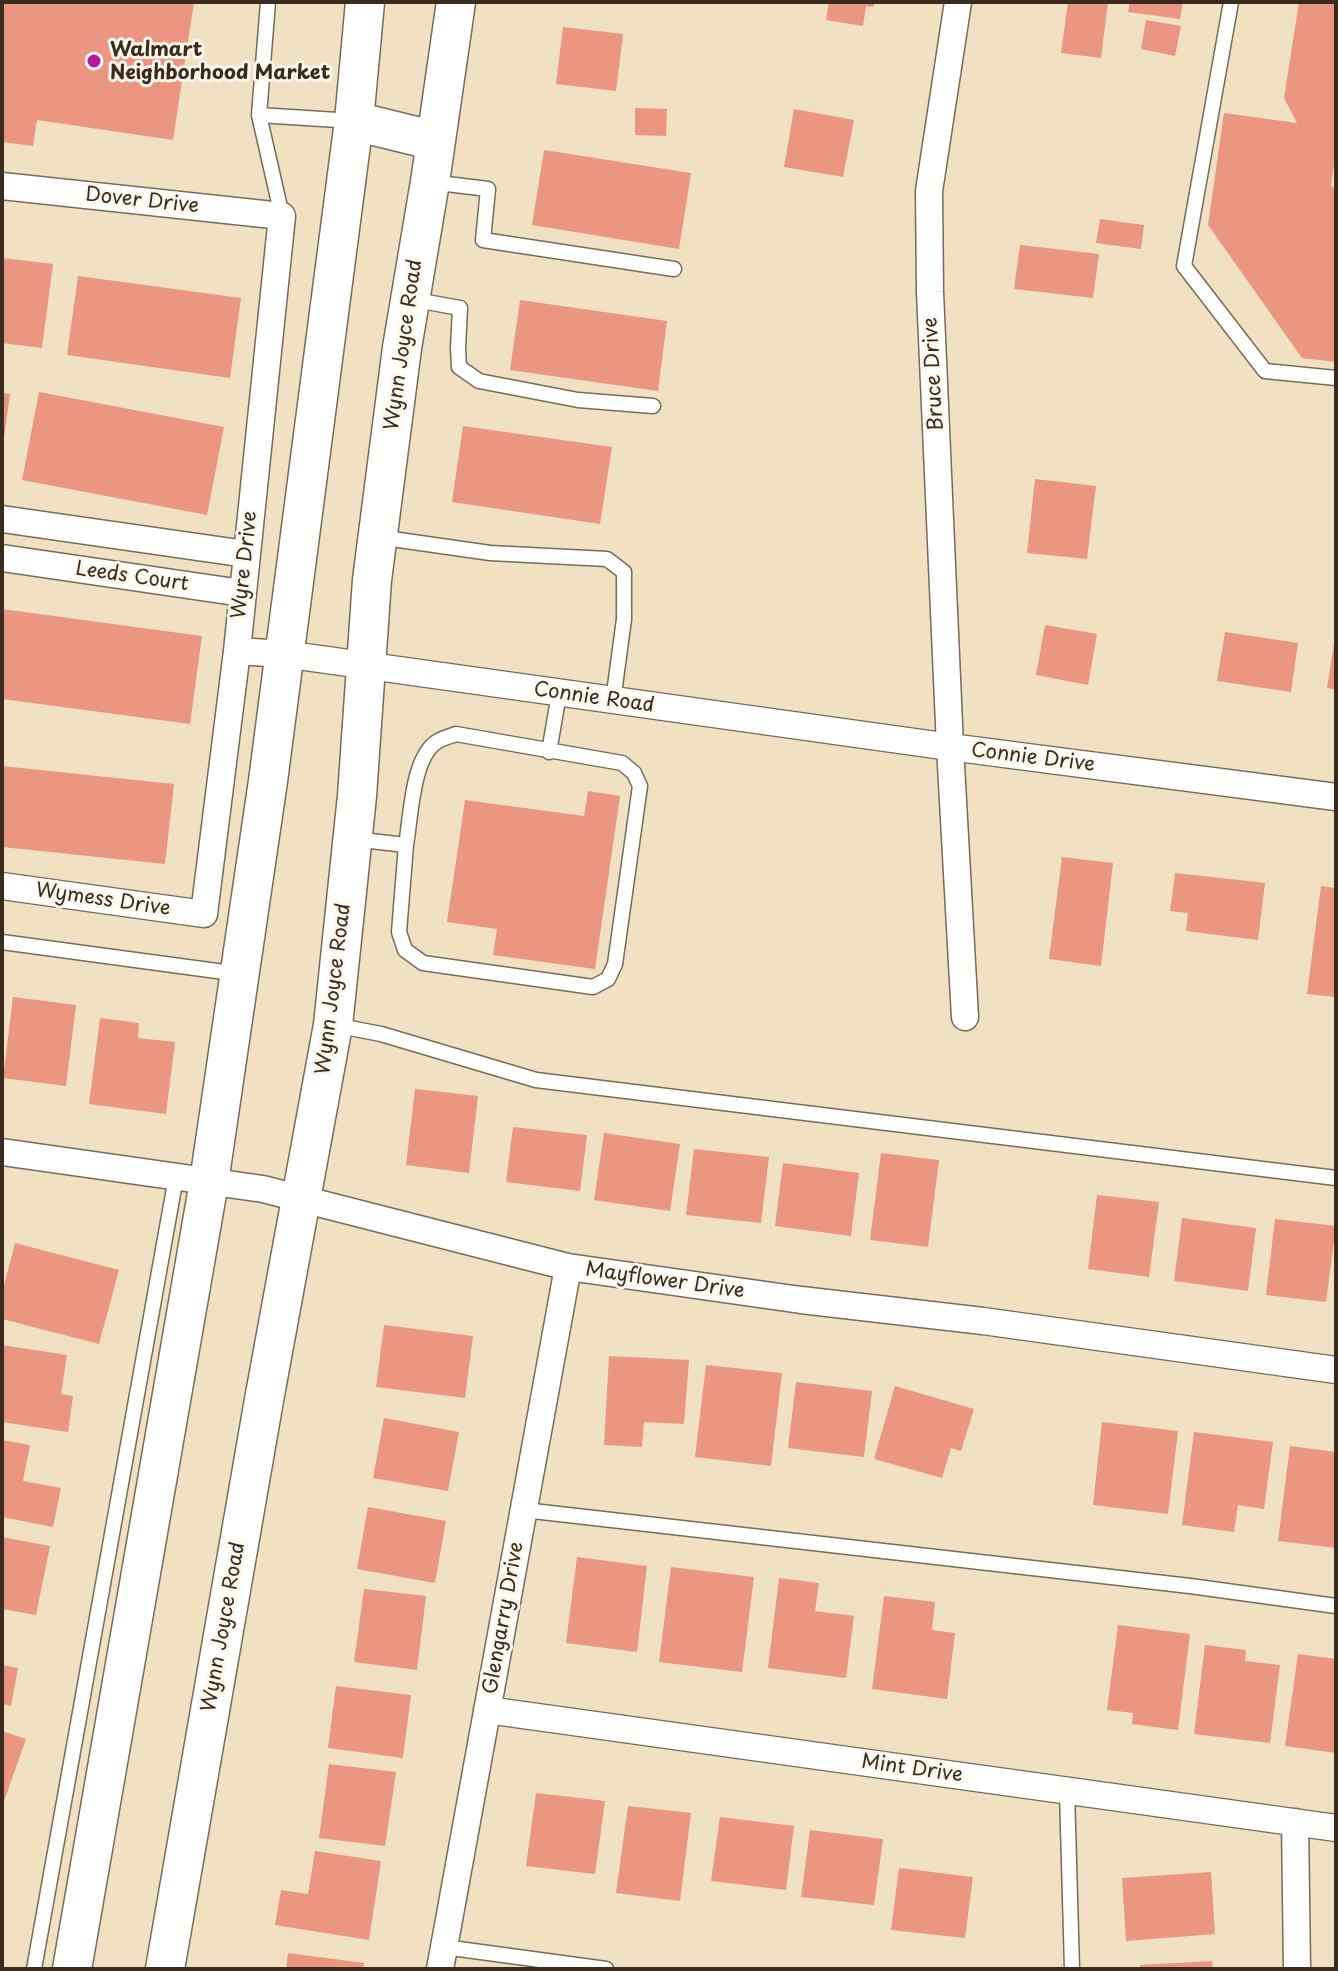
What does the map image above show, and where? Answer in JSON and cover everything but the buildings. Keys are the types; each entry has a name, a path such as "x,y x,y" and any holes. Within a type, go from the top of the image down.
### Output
{"main road":[{"path":"72,1969 193,1180 239,974 354,121 365,2"},
{"name":"Wynn Joyce Road","path":"165,1969 333,1025 378,537 410,299 456,2"},
{"path":"354,121 436,141"}],"street":[{"name":"Bruce Drive","path":"950,747 930,292 929,191 958,2"},
{"name":"Dover Drive","path":"2,186 282,216"},
{"name":"Wyre Drive","path":"204,914 237,651 282,216"},
{"name":"Leeds Court","path":"242,593 12,559 14,520 246,554"},
{"name":"Connie Road","path":"237,651 284,654 950,747"},
{"name":"Connie Drive","path":"965,1017 950,747 1336,797"},
{"name":"Wymess Drive","path":"2,886 204,914"},
{"name":"Mayflower Drive","path":"2,1152 263,1189 568,1267 1336,1370"},
{"name":"Glengarry Drive","path":"442,1958 568,1267"},
{"name":"Mint Drive","path":"487,1710 1336,1828"},
{"path":"1295,1822 1297,1969"}],"lane":[{"path":"268,2 259,115 282,216"},
{"path":"1231,2 1184,266 1265,371 1336,378"},
{"path":"259,115 354,121"},
{"path":"430,182 488,189 483,240 674,269"},
{"path":"410,299 460,308 459,367 479,381 578,400 653,406"},
{"path":"378,537 490,553 607,559 624,572 624,619 613,701"},
{"path":"549,752 559,694"},
{"path":"456,734 622,763 634,773 640,786 615,964 608,979 593,987 423,963 405,950 399,932 406,845 419,765 426,751 438,740 456,734"},
{"path":"352,839 406,845"},
{"path":"2,942 239,974"},
{"path":"333,1025 381,1034 536,1080 1336,1178"},
{"path":"34,1969 193,1180"},
{"path":"524,1510 1190,1586 1336,1606"},
{"path":"1067,1791 1072,1969"},
{"path":"442,1958 606,1969"}],"place":[{"name":"Walmart Neighborhood Market","path":"94,61"}]}
